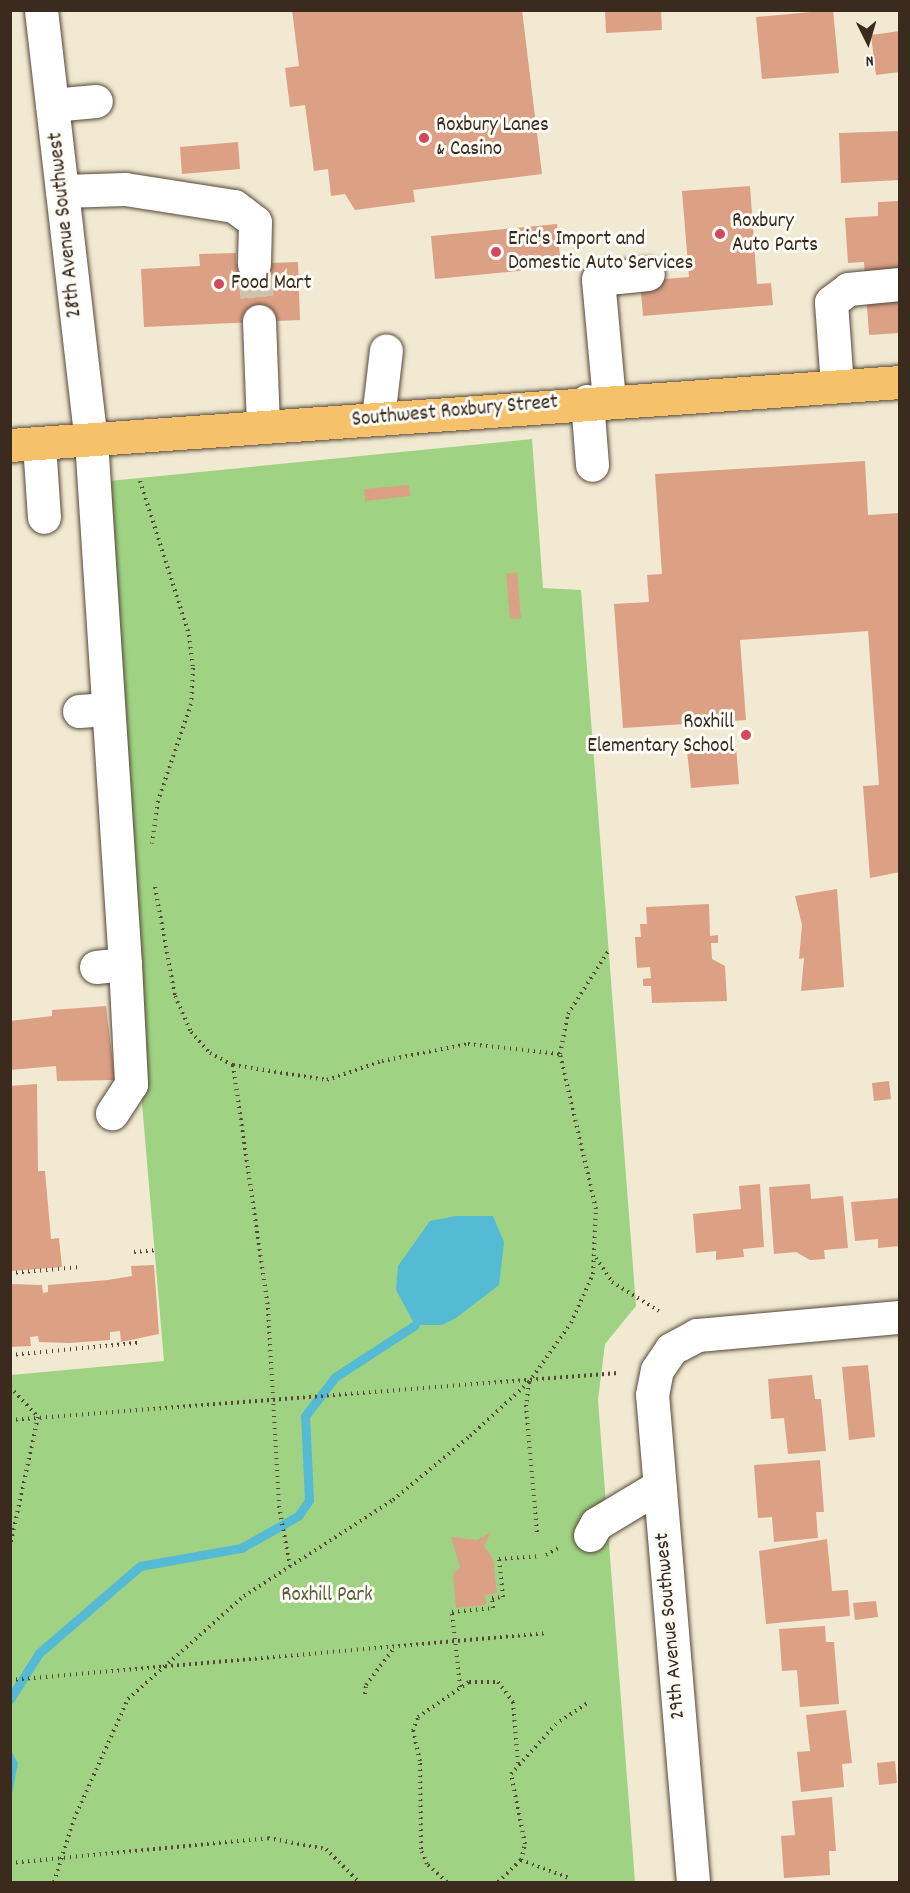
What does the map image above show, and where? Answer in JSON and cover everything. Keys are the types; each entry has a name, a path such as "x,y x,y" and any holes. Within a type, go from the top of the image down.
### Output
{"main road":[{"name":"Southwest Roxbury Street","path":"25,445 598,400 900,382"}],"street":[{"name":"28th Avenue Southwest","path":"41,10 91,440 93,710 110,965 131,1084 112,1113"},
{"path":"52,105 96,101"},
{"path":"62,191 124,189 234,206 255,222 254,264"},
{"path":"592,465 598,400 598,279 648,274"},
{"path":"837,386 831,302 848,290 900,284"},
{"path":"259,321 263,426"},
{"path":"378,418 386,350"},
{"path":"25,445 45,517"},
{"name":"29th Avenue Southwest","path":"693,1882 652,1395 657,1370 671,1350 697,1335 900,1317"},
{"path":"590,1535 596,1524 659,1486"}],"path":[{"path":"140,481 189,635 193,668 191,704 158,801 150,858"},
{"path":"154,881 175,996 191,1032 210,1053 232,1065 327,1080 382,1060 468,1044 560,1054"},
{"path":"54,1882 128,1699 153,1672 244,1596 393,1500 529,1382 571,1323 596,1257 596,1209 560,1054 568,1014 609,950"},
{"path":"232,1065 268,1308 270,1399 279,1506 290,1566"},
{"path":"134,1252 156,1250"},
{"path":"596,1257 612,1282 659,1311"},
{"path":"10,1273 80,1267"},
{"path":"10,1355 138,1343"},
{"path":"10,1420 343,1392 529,1382 618,1373"},
{"path":"529,1382 526,1405 537,1534"},
{"path":"10,1387 39,1417"},
{"path":"10,1546 39,1417"},
{"path":"460,1688 452,1612 493,1608 492,1598 503,1597 499,1559 541,1556"},
{"path":"10,1680 153,1672 548,1633"},
{"path":"365,1694 366,1685 395,1647"},
{"path":"447,1882 427,1864 421,1849 420,1761 413,1731 418,1717 460,1688 485,1682 507,1688 518,1722 518,1763 509,1785 523,1825 520,1860 498,1882"},
{"path":"518,1763 558,1723 588,1703"},
{"path":"10,1863 290,1840 326,1849 359,1882"},
{"path":"520,1860 569,1878"}],"green space":[{"name":"Roxhill Park","path":"532,439 543,588 581,590 636,1306 605,1344 598,1400 635,1882 11,1882 11,1375 164,1361 89,483"}],"water":[{"path":"456,1216 493,1216 504,1242 499,1285 456,1318 442,1325 415,1325 396,1290 398,1266 430,1221"},
{"path":"11,1751 18,1763 11,1799"}],"building":[{"name":"Roxbury Lanes & Casino","path":"292,10 522,10 542,174 413,190 415,202 355,210 345,194 331,196 328,169 314,171 305,105 290,107 285,68 299,66"},
{"path":"605,10 661,10 662,30 606,33"},
{"path":"833,10 839,73 762,79 756,17"},
{"path":"900,31 900,72 876,75 871,35"},
{"path":"900,131 900,180 841,183 839,133"},
{"path":"238,142 240,169 182,174 180,147"},
{"name":"Roxbury Auto Parts","path":"750,186 757,284 771,283 773,305 643,316 640,281 689,277 682,191"},
{"path":"900,201 900,333 869,335 864,262 848,263 845,218 878,216 878,202"},
{"name":"Eric's Import and Domestic Auto Services","path":"557,224 561,267 435,279 431,236"},
{"path":"236,253 236,264 298,262 300,320 144,327 141,269 200,266 199,254"},
{"path":"865,461 868,515 900,513 900,872 870,878 863,786 879,785 868,631 740,640 746,720 623,728 614,604 649,602 647,575 662,574 655,474"},
{"path":"409,485 410,496 365,501 364,489"},
{"path":"517,572 521,618 510,619 506,574"},
{"path":"707,742 707,748 736,746 739,784 691,788 687,751 694,750 693,743"},
{"path":"837,889 844,987 801,991 804,958 799,959 802,925 795,896"},
{"path":"709,904 710,936 718,935 718,943 711,943 712,959 725,966 727,1001 652,1003 651,986 643,986 643,979 651,978 650,967 637,968 635,937 641,937 640,924 647,924 646,907"},
{"path":"106,1006 115,1080 57,1081 56,1066 10,1070 10,1021 52,1016 52,1010"},
{"path":"889,1081 891,1099 874,1101 872,1083"},
{"path":"37,1084 38,1171 45,1171 51,1239 59,1238 62,1267 10,1271 10,1086"},
{"path":"760,1184 764,1247 743,1249 744,1257 716,1260 716,1251 696,1253 693,1214 741,1209 739,1186"},
{"path":"810,1184 811,1199 843,1196 848,1248 824,1250 825,1259 810,1260 796,1252 774,1254 769,1187"},
{"path":"900,1198 900,1246 878,1248 878,1239 855,1241 851,1202"},
{"path":"154,1265 159,1334 121,1342 120,1331 110,1332 110,1340 69,1343 39,1342 38,1336 30,1337 31,1346 10,1347 10,1284 42,1285 43,1293 48,1292 48,1285 132,1276 131,1266"},
{"path":"868,1365 875,1437 849,1440 842,1367"},
{"path":"812,1375 815,1399 821,1399 826,1451 788,1454 784,1418 771,1419 768,1379"},
{"path":"820,1460 824,1512 816,1512 818,1538 774,1542 772,1517 758,1518 754,1465"},
{"path":"491,1532 484,1546 493,1559 497,1593 485,1595 486,1605 456,1608 453,1574 460,1567 451,1537 477,1540"},
{"path":"827,1539 832,1591 848,1590 850,1616 766,1624 759,1551"},
{"path":"876,1601 878,1617 855,1620 853,1603"},
{"path":"825,1626 826,1642 834,1642 839,1704 800,1707 797,1670 782,1671 779,1629"},
{"path":"846,1710 852,1763 842,1764 844,1787 801,1792 797,1752 810,1751 806,1715"},
{"path":"895,1761 897,1783 879,1785 877,1763"},
{"path":"832,1797 836,1851 829,1851 830,1875 784,1878 781,1836 795,1835 792,1801"}],"waterway":[{"path":"10,1699 39,1653 140,1566 241,1548 298,1516 309,1500 305,1416 335,1377 415,1325"}],"tunnel":[{"path":"254,264 259,321"}],"place":[{"name":"Roxbury Lanes & Casino","path":"424,138"},
{"name":"Roxbury Auto Parts","path":"720,234"},
{"name":"Eric's Import and Domestic Auto Services","path":"496,252"},
{"name":"Food Mart","path":"219,284"},
{"name":"Roxhill Elementary School","path":"746,735"}]}
